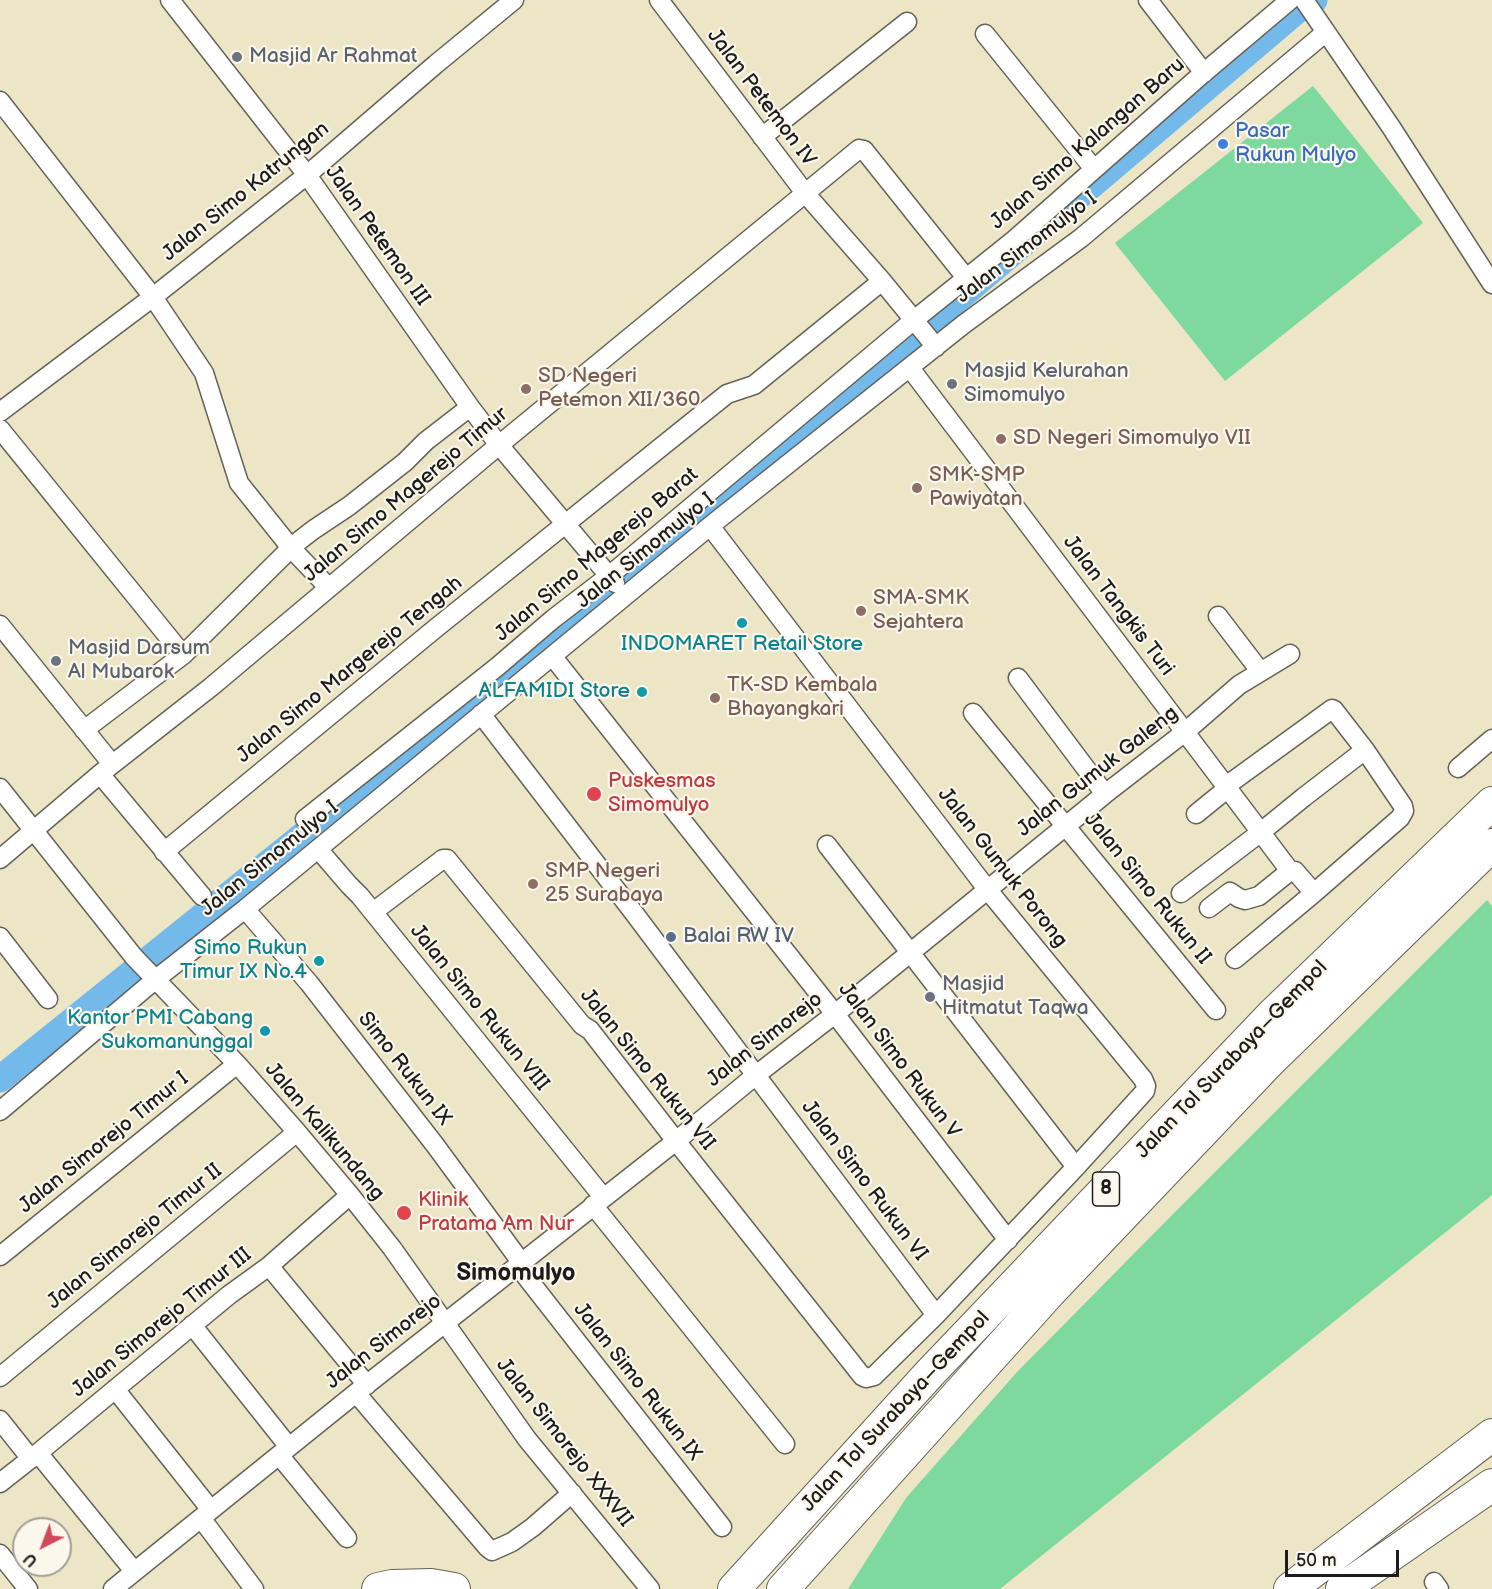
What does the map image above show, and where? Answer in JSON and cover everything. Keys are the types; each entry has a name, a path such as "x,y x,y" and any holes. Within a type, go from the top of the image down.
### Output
{"highway":[{"name":"Jalan Tol Surabaya–Gempol","path":"734,1589 930,1373 1256,1032 1492,803"},
{"name":"Jalan Tol Surabaya–Gempol","path":"783,1589 1050,1292 1262,1069 1492,845"},
{"path":"1290,1589 1492,1435"},
{"path":"1342,1589 1492,1485"},
{"path":"810,1589 817,1551"},
{"path":"378,1589 392,1586 432,1585 454,1589"}],"street":[{"name":"Jalan Petemon III","path":"170,0 307,175 499,445 625,595"},
{"name":"Jalan Simo Katrungan","path":"0,412 153,297 307,175 514,0"},
{"name":"Jalan Petemon IV","path":"659,0 805,194 933,343"},
{"path":"1148,0 1204,73"},
{"name":"Jalan Simo Kalangan Baru","path":"915,322 1068,194 1290,0"},
{"path":"1304,0 1391,127 1492,284"},
{"path":"762,137 908,22"},
{"name":"Jalan Simomulyo I","path":"0,1111 148,971 245,909 553,657 625,595 910,368 933,343 964,324 1081,238 1323,28"},
{"path":"986,34 1094,169"},
{"path":"0,100 153,297 204,373 238,483 291,548 329,588"},
{"name":"Jalan Simo Magerejo Timur","path":"1,854 211,687 499,445 859,149 862,148 967,279"},
{"name":"Jalan Simo Margerejo Tengah","path":"164,852 436,628 727,394 754,385 882,281"},
{"name":"Jalan Simo Magerejo Barat","path":"305,819 497,668 553,619 610,577 915,322"},
{"name":"Jalan Tangkis Turi","path":"910,368 1290,871 1296,872 1314,893"},
{"path":"84,730 183,655 291,548 396,469 426,441 470,407"},
{"path":"0,429 183,655"},
{"name":"Jalan Gumuk Porong","path":"710,526 987,889 1143,1079 1146,1086 1145,1091 1008,1240 936,1315 874,1376 869,1378"},
{"path":"1218,616 1260,671"},
{"path":"0,625 84,730 106,769 164,852 202,896"},
{"name":"Jalan Gumuk Galeng","path":"910,953 1185,732 1239,685 1290,654"},
{"name":"Jalan Simo Rukun V","path":"553,657 835,1014 1008,1240"},
{"path":"1018,678 1105,794"},
{"path":"1196,814 1227,787 1332,709 1365,750 1403,806 1404,811 1400,818 1235,959"},
{"name":"Jalan Simo Rukun II","path":"973,713 1216,1010"},
{"name":"Jalan Simo Rukun VI","path":"481,714 936,1315"},
{"path":"1458,768 1492,739"},
{"path":"1181,893 1365,750"},
{"name":"Jalan Kalikundang","path":"0,788 148,971 237,1064 350,1195 392,1248 444,1323"},
{"path":"827,845 1076,1167"},
{"name":"Jalan Simo Rukun VIII","path":"318,849 374,912 785,1444"},
{"name":"Jalan Simo Rukun VII","path":"374,912 447,859 582,1025 590,1030 862,1376 869,1378"},
{"path":"1209,908 1230,892 1245,900 1259,896 1290,871"},
{"name":"Simo Rukun IX","path":"245,909 309,983 435,1145 519,1264"},
{"path":"0,937 48,999"},
{"name":"Jalan Simorejo","path":"123,1583 284,1451 910,953"},
{"name":"Jalan Simorejo Timur I","path":"0,1256 237,1064"},
{"name":"Jalan Simorejo Timur II","path":"0,1377 297,1132"},
{"name":"Jalan Simorejo Timur III","path":"0,1483 229,1295 269,1266 350,1195"},
{"name":"Jalan Simo Rukun IX","path":"519,1264 722,1527"},
{"path":"269,1266 362,1389 490,1550 512,1542 572,1493"},
{"name":"Jalan Simorejo XXXVII","path":"444,1323 527,1439 650,1589"},
{"path":"192,1325 347,1538"},
{"path":"115,1389 206,1514 254,1589"},
{"path":"0,1420 35,1456 123,1583"},
{"path":"0,1554 28,1589"}],"green space":[{"path":"1313,86 1423,223 1225,381 1115,243"},
{"path":"1487,900 1492,906 1492,1195 1000,1589 848,1589 906,1498 1017,1372"}],"waterway":[{"path":"0,1079 793,439 1302,6 1314,0"}],"place":[{"name":"Masjid Ar Rahmat","path":"237,57"},
{"name":"Pasar Rukun Mulyo","path":"1223,144"},
{"name":"Masjid Kelurahan Simomulyo","path":"952,384"},
{"name":"SD Negeri Petemon XII/360","path":"526,389"},
{"name":"SD Negeri Simomulyo VII","path":"1001,439"},
{"name":"SMK-SMP Pawiyatan","path":"917,488"},
{"name":"SMA-SMK Sejahtera","path":"861,611"},
{"name":"INDOMARET Retail Store","path":"742,623"},
{"name":"Masjid Darsum Al Mubarok","path":"56,661"},
{"name":"ALFAMIDI Store","path":"642,692"},
{"name":"TK-SD Kembala Bhayangkari","path":"715,698"},
{"name":"Puskesmas Simomulyo","path":"594,794"},
{"name":"SMP Negeri 25 Surabaya","path":"533,884"},
{"name":"Balai RW IV","path":"671,937"},
{"name":"Simo Rukun Timur IX No.4","path":"319,961"},
{"name":"Masjid Hitmatut Taqwa","path":"930,997"},
{"name":"Kantor PMI Cabang Sukomanunggal","path":"265,1031"},
{"name":"Klinik Pratama Am Nur","path":"404,1213"}],"district":[{"name":"Simomulyo","path":"516,1274"}]}
